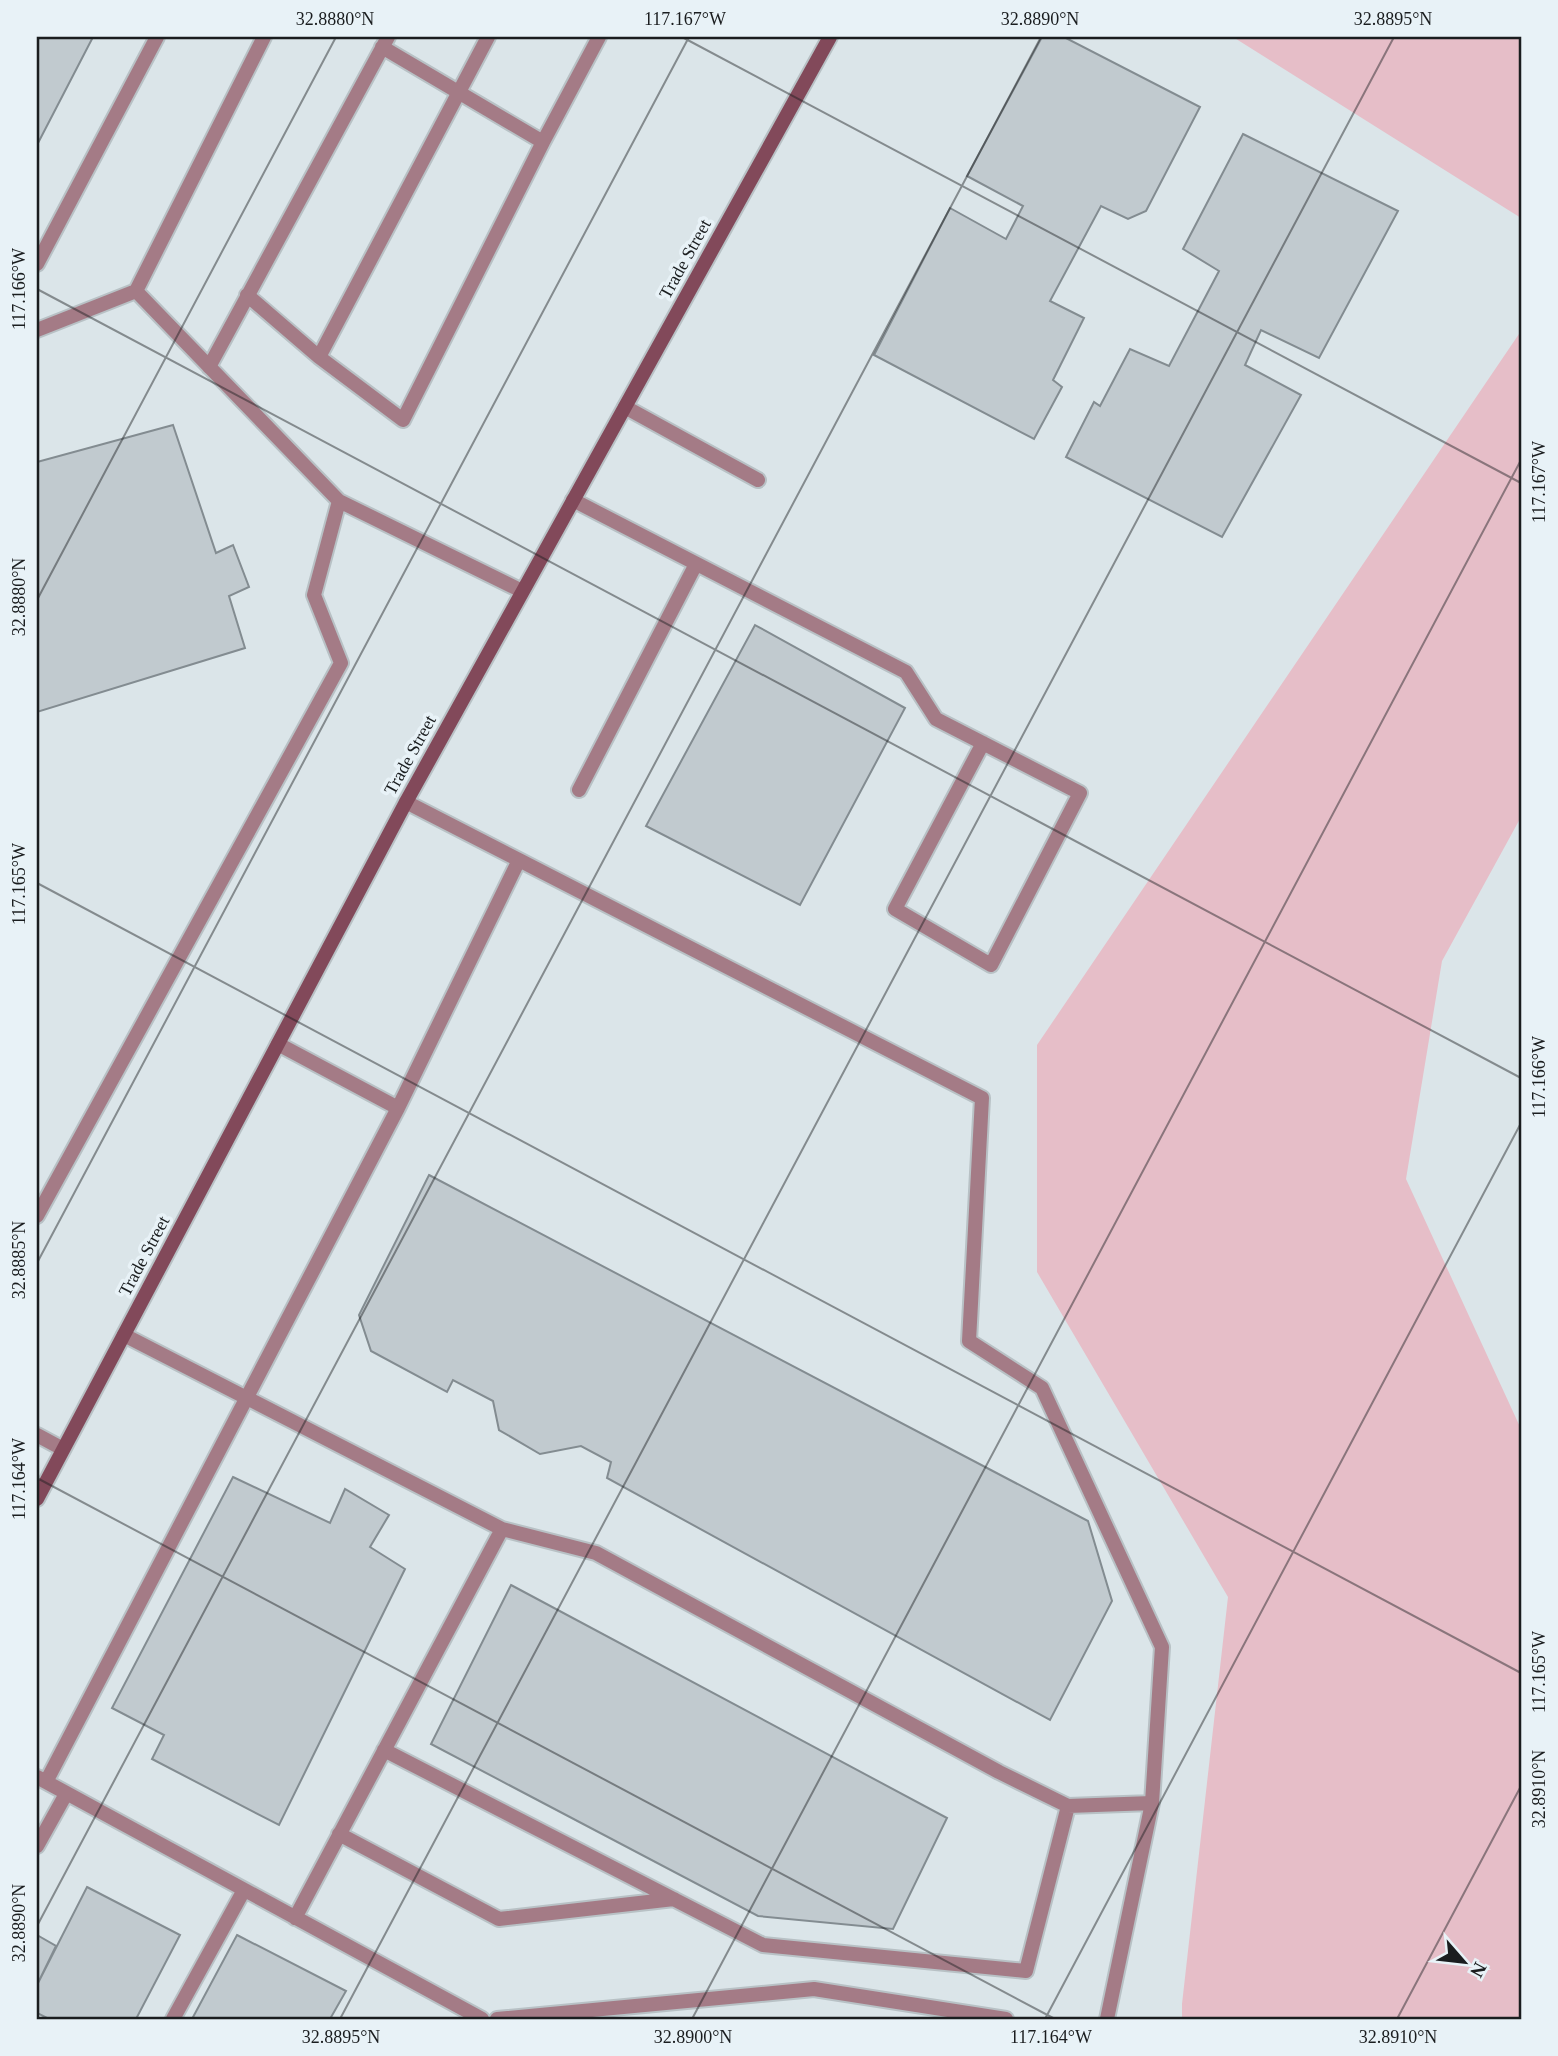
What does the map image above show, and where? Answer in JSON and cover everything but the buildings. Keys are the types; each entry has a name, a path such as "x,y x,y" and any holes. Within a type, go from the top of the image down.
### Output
{"street":[{"name":"Trade Street","path":"37,1499 406,802 830,37"}],"lane":[{"path":"37,264 157,37"},
{"path":"37,330 136,291 264,37"},
{"path":"319,357 488,37"},
{"path":"247,295 319,357 403,420 599,37"},
{"path":"209,367 385,42 458,92 543,142"},
{"path":"136,291 339,501 522,591"},
{"path":"625,407 758,480"},
{"path":"573,500 906,672 936,719 983,743 1080,793 991,965 895,909 983,743"},
{"path":"37,1216 341,663 314,595 339,501"},
{"path":"579,790 696,564"},
{"path":"406,802 982,1098 969,1341 1042,1388 1162,1647 1153,1803 1107,2019"},
{"path":"482,2019 41,1780 247,1398 398,1108 519,860"},
{"path":"278,1044 398,1108"},
{"path":"124,1335 502,1528 596,1553 999,1772 1068,1806 1153,1803"},
{"path":"37,1435 63,1449"},
{"path":"295,1917 502,1528"},
{"path":"384,1750 763,1945 1026,1971 1068,1806"},
{"path":"37,1846 66,1794"},
{"path":"339,1834 499,1919 675,1899"},
{"path":"173,2019 244,1890"},
{"path":"497,2019 814,1989 1006,2019"}],"shaded area":[{"path":"1233,37 1521,37 1521,218"},
{"path":"1521,331 1521,817 1442,961 1406,1179 1521,1429 1521,2019 1182,2019 1228,1597 1037,1272 1037,1045"}]}
